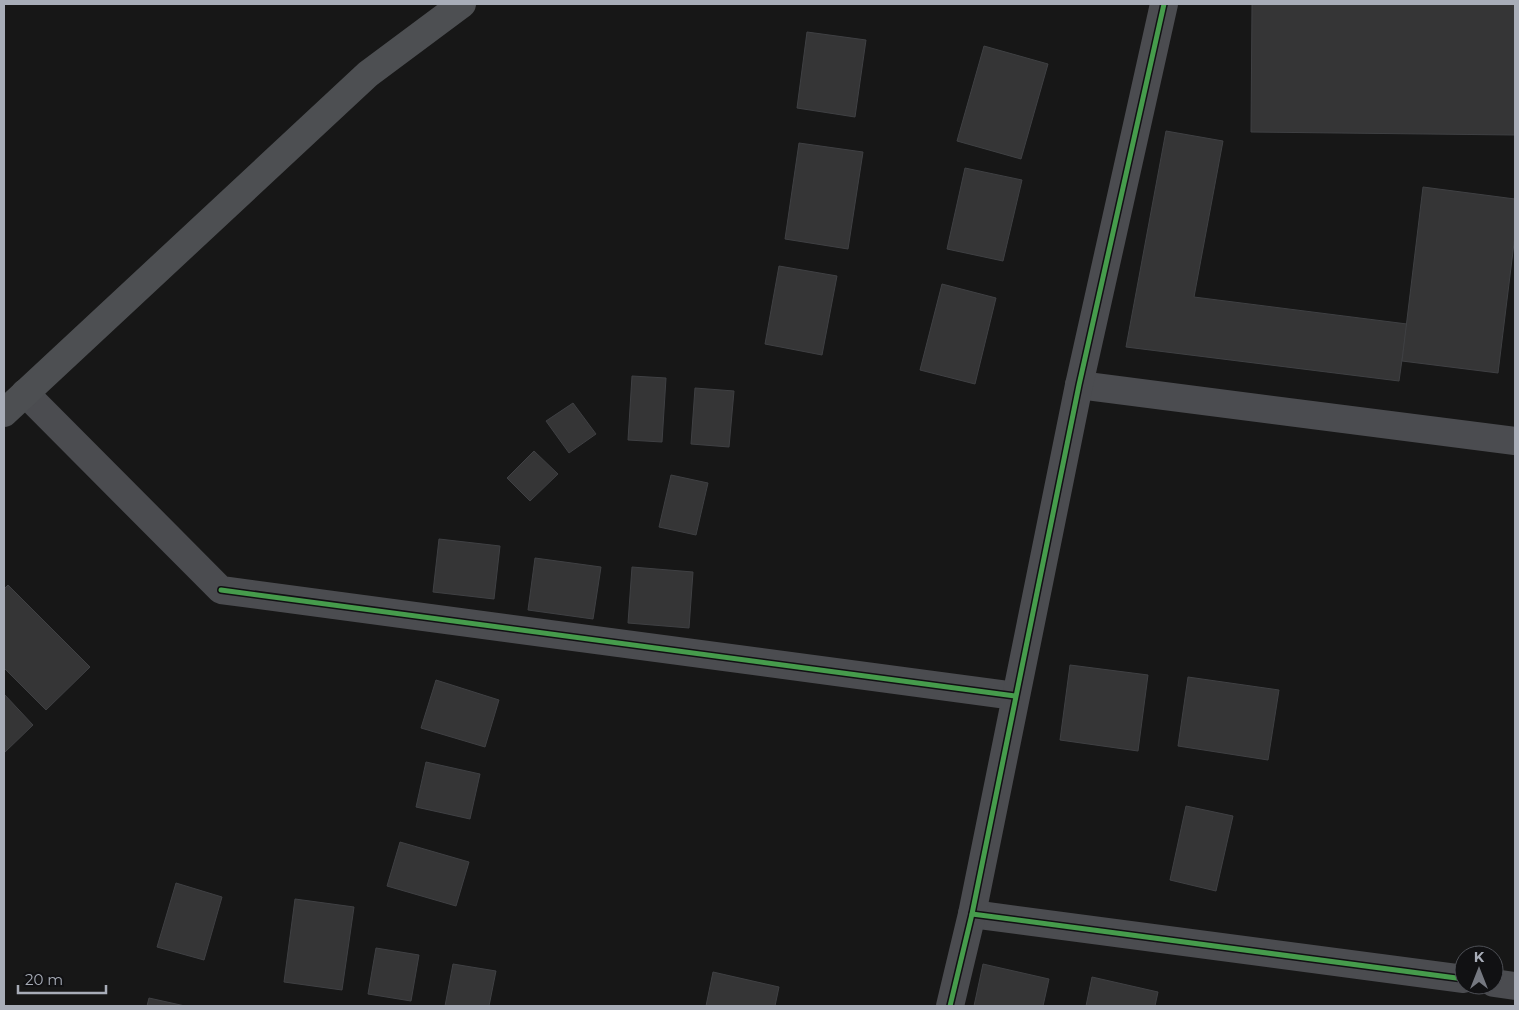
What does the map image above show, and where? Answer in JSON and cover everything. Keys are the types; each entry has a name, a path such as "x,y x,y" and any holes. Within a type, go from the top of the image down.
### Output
{"main road":[{"path":"4,413 368,74 462,4"}],"street":[{"path":"950,1006 972,914 1079,385 1164,4"},
{"path":"1079,385 1515,441"},
{"path":"25,393 221,590 1015,696"},
{"path":"972,914 1454,978"}],"building":[{"path":"1252,4 1515,4 1515,135 1251,132"},
{"path":"807,32 866,40 855,117 797,108"},
{"path":"984,46 1048,64 1021,159 957,141"},
{"path":"1166,131 1223,141 1194,297 1407,324 1399,381 1126,347"},
{"path":"799,143 863,152 848,249 785,239"},
{"path":"965,168 1022,180 1003,261 947,249"},
{"path":"1423,187 1515,199 1515,235 1498,373 1402,361"},
{"path":"779,266 837,276 822,355 765,344"},
{"path":"942,284 996,298 975,384 920,370"},
{"path":"632,376 666,378 662,442 628,440"},
{"path":"695,388 734,391 729,447 691,444"},
{"path":"573,403 596,434 569,453 546,421"},
{"path":"534,451 558,474 530,501 507,478"},
{"path":"671,475 708,483 696,535 659,527"},
{"path":"439,539 500,546 494,599 433,592"},
{"path":"535,558 601,567 593,619 528,610"},
{"path":"632,567 693,572 689,628 628,623"},
{"path":"8,585 90,667 46,710 4,668 4,589"},
{"path":"1070,665 1148,675 1138,751 1060,740"},
{"path":"1188,677 1279,690 1268,760 1178,746"},
{"path":"436,680 499,700 485,747 421,728"},
{"path":"4,694 33,725 4,753"},
{"path":"426,762 480,774 470,819 416,807"},
{"path":"1186,806 1233,816 1216,891 1170,880"},
{"path":"400,842 469,862 456,906 387,886"},
{"path":"176,883 222,897 204,960 157,947"},
{"path":"295,899 354,907 342,990 284,982"},
{"path":"376,948 419,955 411,1001 368,994"},
{"path":"453,964 496,971 489,1006 445,1006"},
{"path":"983,964 1049,979 1043,1006 974,1006"},
{"path":"713,972 779,987 775,1006 706,1006"},
{"path":"1092,977 1158,992 1155,1006 1086,1006"},
{"path":"149,998 185,1006 147,1006"}],"cycle path":[{"path":"950,1006 972,914 1079,385 1164,4"},
{"path":"221,590 1015,696"},
{"path":"972,914 1454,978"}]}
